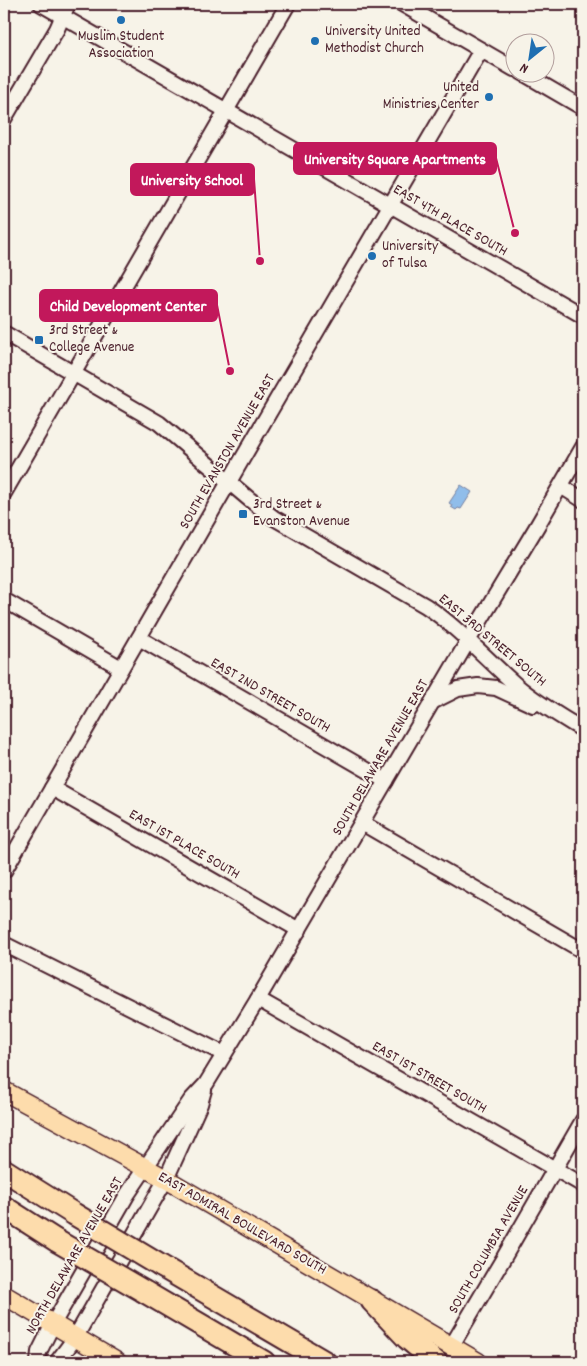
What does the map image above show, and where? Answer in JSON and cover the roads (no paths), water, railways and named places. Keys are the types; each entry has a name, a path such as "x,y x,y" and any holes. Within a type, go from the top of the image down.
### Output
{"highway":[{"path":"4,1170 74,1214 324,1362"},
{"path":"4,1207 264,1362"},
{"path":"372,1301 407,1338 436,1362"}],"main road":[{"name":"EAST ADMIRAL BOULEVARD SOUTH","path":"4,1091 166,1179 478,1362"},
{"path":"4,1295 117,1362"}],"street":[{"name":"EAST 4TH PLACE SOUTH","path":"42,4 65,10 226,110 583,316"},
{"path":"4,493 288,4"},
{"path":"402,4 504,63"},
{"path":"6,112 50,41 65,10"},
{"name":"SOUTH EVANSTON AVENUE EAST","path":"4,871 481,50"},
{"path":"538,82 583,108"},
{"name":"EAST 3RD STREET SOUTH","path":"4,333 160,424 229,483 274,518 426,606 448,622 517,686 556,714 583,730"},
{"name":"SOUTH DELAWARE AVENUE EAST","path":"145,1168 191,1100 206,1084 258,999 583,447"},
{"path":"561,486 583,500"},
{"path":"4,600 121,668"},
{"name":"EAST 2ND STREET SOUTH","path":"139,638 386,781"},
{"path":"432,702 458,689 478,686 496,688 556,714"},
{"name":"EAST 1ST PLACE SOUTH","path":"52,788 299,930"},
{"path":"362,823 583,951"},
{"path":"4,944 224,1054"},
{"name":"EAST 1ST STREET SOUTH","path":"258,999 583,1186"},
{"name":"SOUTH DELAWARE AVENUE EAST","path":"166,1179 200,1104 206,1084"},
{"name":"SOUTH COLUMBIA AVENUE","path":"451,1346 583,1120"},
{"name":"NORTH DELAWARE AVENUE EAST","path":"38,1362 39,1352 53,1324 127,1195 145,1168"},
{"path":"57,1362 75,1338 166,1179"}],"water":[{"path":"461,485 472,492 461,509 458,508 456,510 449,503"}],"place":[{"name":"Muslim Student Association","path":"121,20"},
{"name":"University United Methodist Church","path":"315,41"},
{"name":"United Ministries Center","path":"489,97"},
{"name":"University Square Apartments","path":"515,233"},
{"name":"University of Tulsa","path":"372,256"},
{"name":"University School","path":"260,261"},
{"name":"3rd Street & College Avenue","path":"39,340"},
{"name":"Child Development Center","path":"230,371"},
{"name":"3rd Street & Evanston Avenue","path":"243,514"}]}
